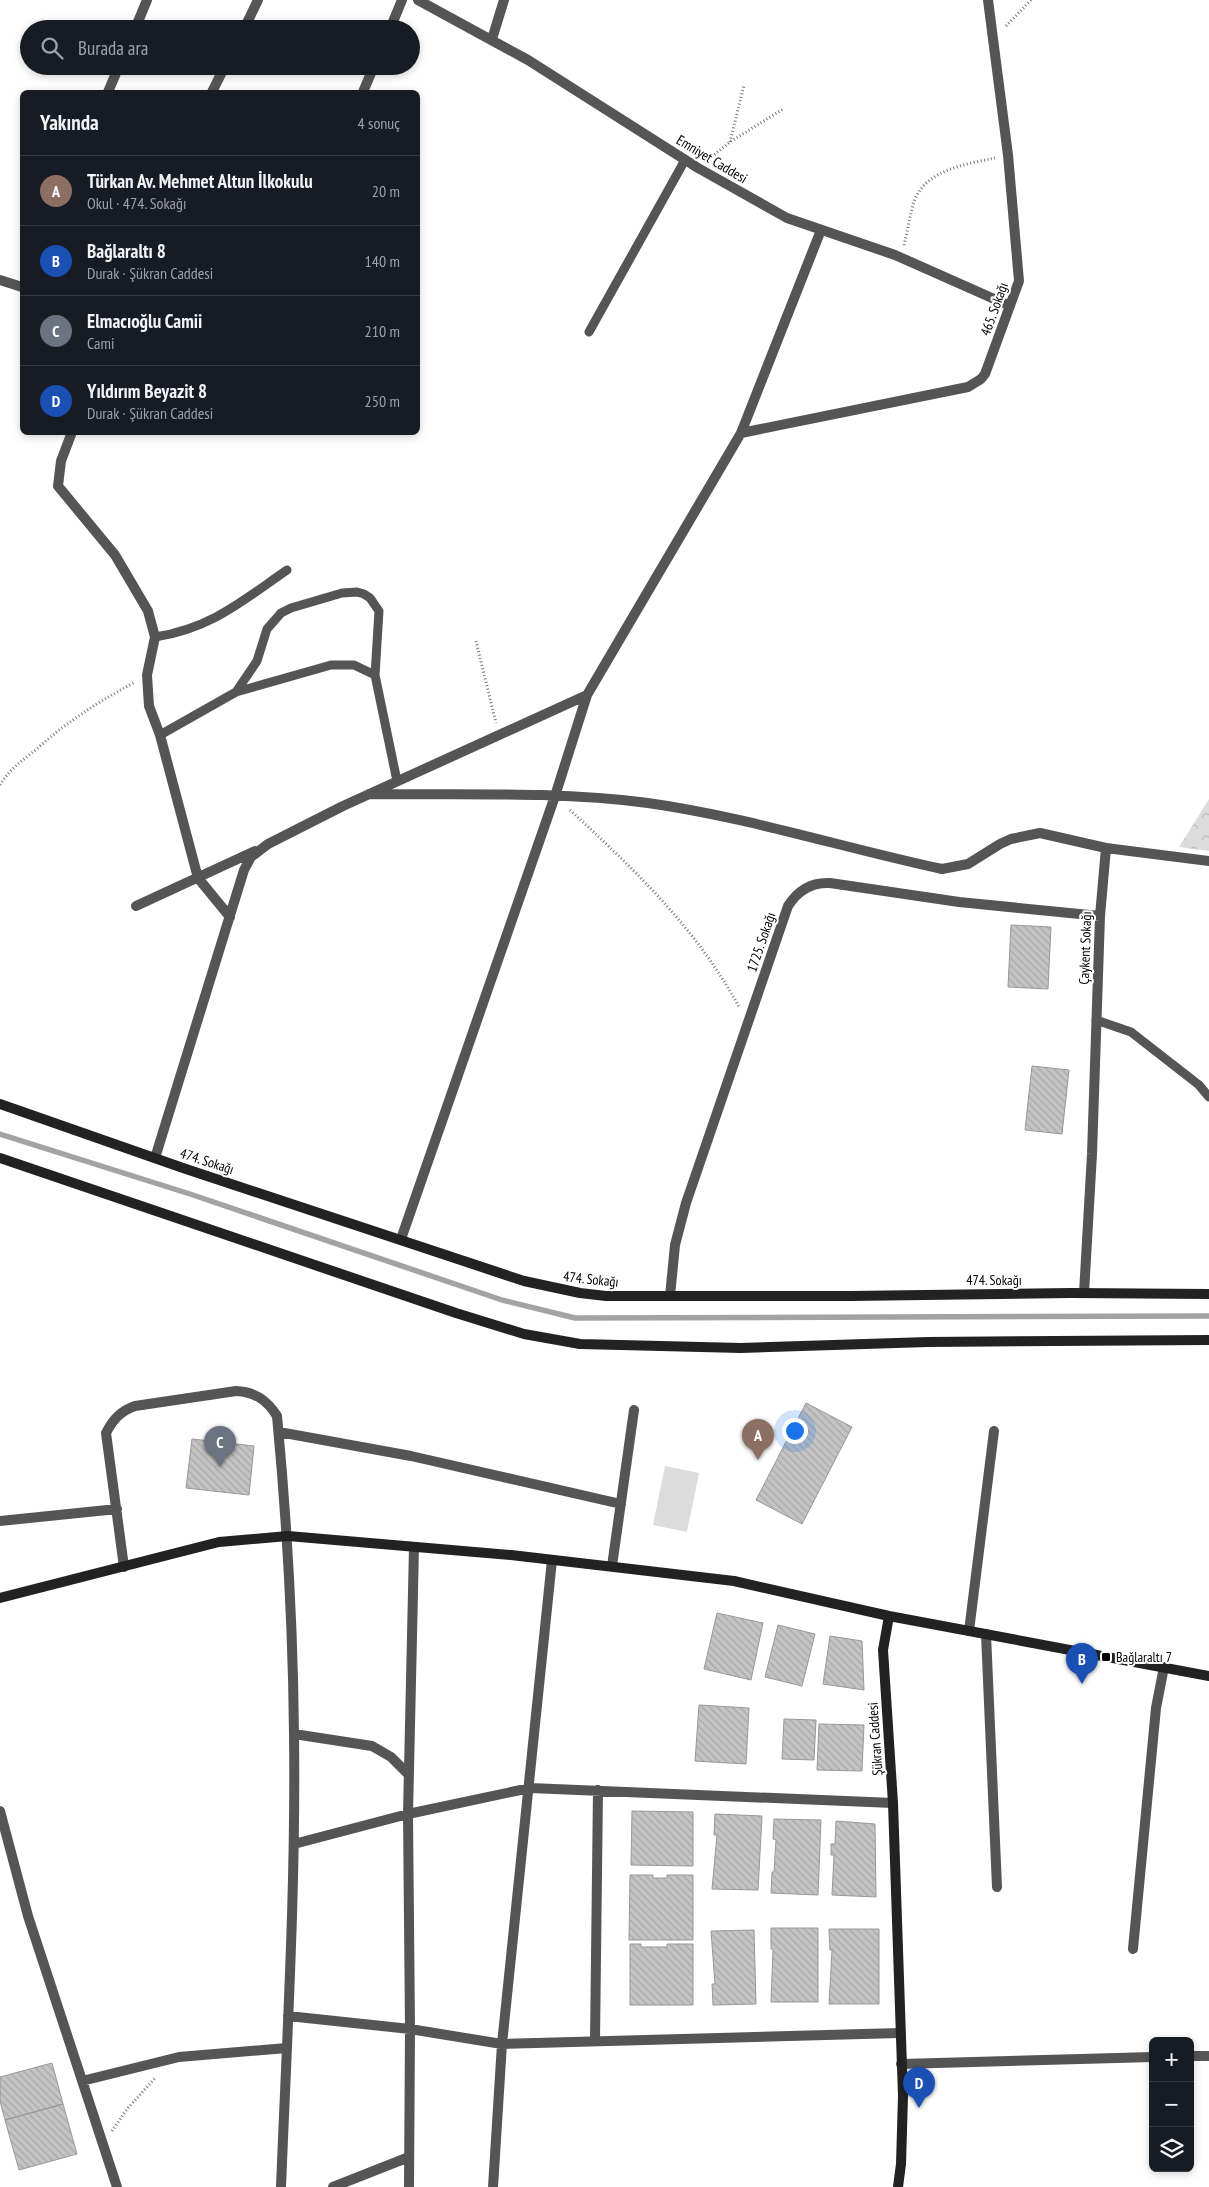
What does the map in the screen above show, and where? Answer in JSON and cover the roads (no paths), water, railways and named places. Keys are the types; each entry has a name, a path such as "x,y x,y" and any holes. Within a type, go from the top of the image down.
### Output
{"street":[{"path":"139,20 147,0"},
{"path":"248,20 258,0"},
{"path":"394,20 402,0"},
{"name":"Emniyet Caddesi","path":"418,0 492,39 565,82 698,168 787,218 901,258 1010,306"},
{"path":"492,39 504,0"},
{"name":"465. Sokağı","path":"741,433 968,387 982,379 988,368 1019,281 1008,155 988,0"},
{"path":"109,90 115,75"},
{"path":"213,90 220,75"},
{"path":"364,90 370,75"},
{"path":"401,1239 555,796 588,695 741,433 821,230"},
{"path":"0,280 20,286"},
{"path":"71,435 61,460 58,486 115,555 148,611 156,637 147,675 149,706 160,735 198,878 230,917"},
{"path":"136,906 198,878 369,794 588,695"},
{"path":"369,794 602,798 698,812 942,869 968,864 1011,839 1040,833 1106,848 1209,861"},
{"name":"Çaykent Sokağı","path":"1084,1293 1092,1154 1100,916 1106,848"},
{"path":"155,1158 247,864 258,849"},
{"name":"1725. Sokağı","path":"670,1296 671,1270 680,1224 788,906 799,891 814,884 830,883 959,902 1100,916"},
{"name":"474. Sokağı","path":"0,1104 155,1158 524,1281 554,1288 606,1296 1209,1294"},
{"path":"0,1158 456,1313 524,1334 562,1342 741,1348 928,1342 1209,1340"},
{"path":"124,1567 106,1433 116,1417 128,1408 244,1392 259,1397 273,1409 277,1416 279,1432 288,1536 294,1734 294,1844 281,2187"},
{"path":"612,1566 634,1410"},
{"path":"279,1432 412,1456 621,1504"},
{"path":"969,1631 994,1432"},
{"path":"0,1521 116,1509"},
{"path":"0,1598 219,1542 288,1536 612,1566 734,1581 889,1616 1209,1676"},
{"path":"409,2187 408,1814 414,1547"},
{"path":"493,2187 502,2044 530,1788 552,1560"},
{"name":"Şükran Caddesi","path":"889,1616 883,1650 892,1803 903,2130 898,2187"},
{"path":"986,1634 997,1887"},
{"path":"1133,1949 1156,1708 1164,1668"},
{"path":"294,1734 372,1746 390,1756 409,1775"},
{"path":"294,1844 408,1814 530,1788 892,1803"},
{"path":"595,2041 598,1790"},
{"path":"0,1811 28,1916 117,2187"},
{"path":"288,2016 410,2029 502,2044 900,2033"},
{"path":"82,2081 179,2057 287,2048"},
{"path":"1194,2056 1209,2056"},
{"path":"901,2064 1149,2057"},
{"path":"333,2187 409,2157"}],"lane":[{"path":"590,332 685,160"},
{"path":"156,637 175,634 223,615 287,570"},
{"path":"236,692 256,661 267,630 281,613 291,608 349,592 364,594 370,598 379,611 376,675 397,781"},
{"path":"160,735 236,692 331,665 354,664 376,675"},
{"path":"1096,1020 1131,1032 1199,1085 1209,1097"}],"waterway":[{"path":"0,1134 190,1194 502,1300 575,1318 1209,1316"}],"place":[{"name":"Türkan Av. Mehmet Altun İlkokulu","path":"758,1460"},
{"name":"Elmacıoğlu Camii","path":"220,1467"},
{"name":"Bağlaraltı 7","path":"1106,1657"},
{"name":"Bağlaraltı 8","path":"1082,1684"},
{"name":"Yıldırım Beyazit 8","path":"919,2108"}]}
